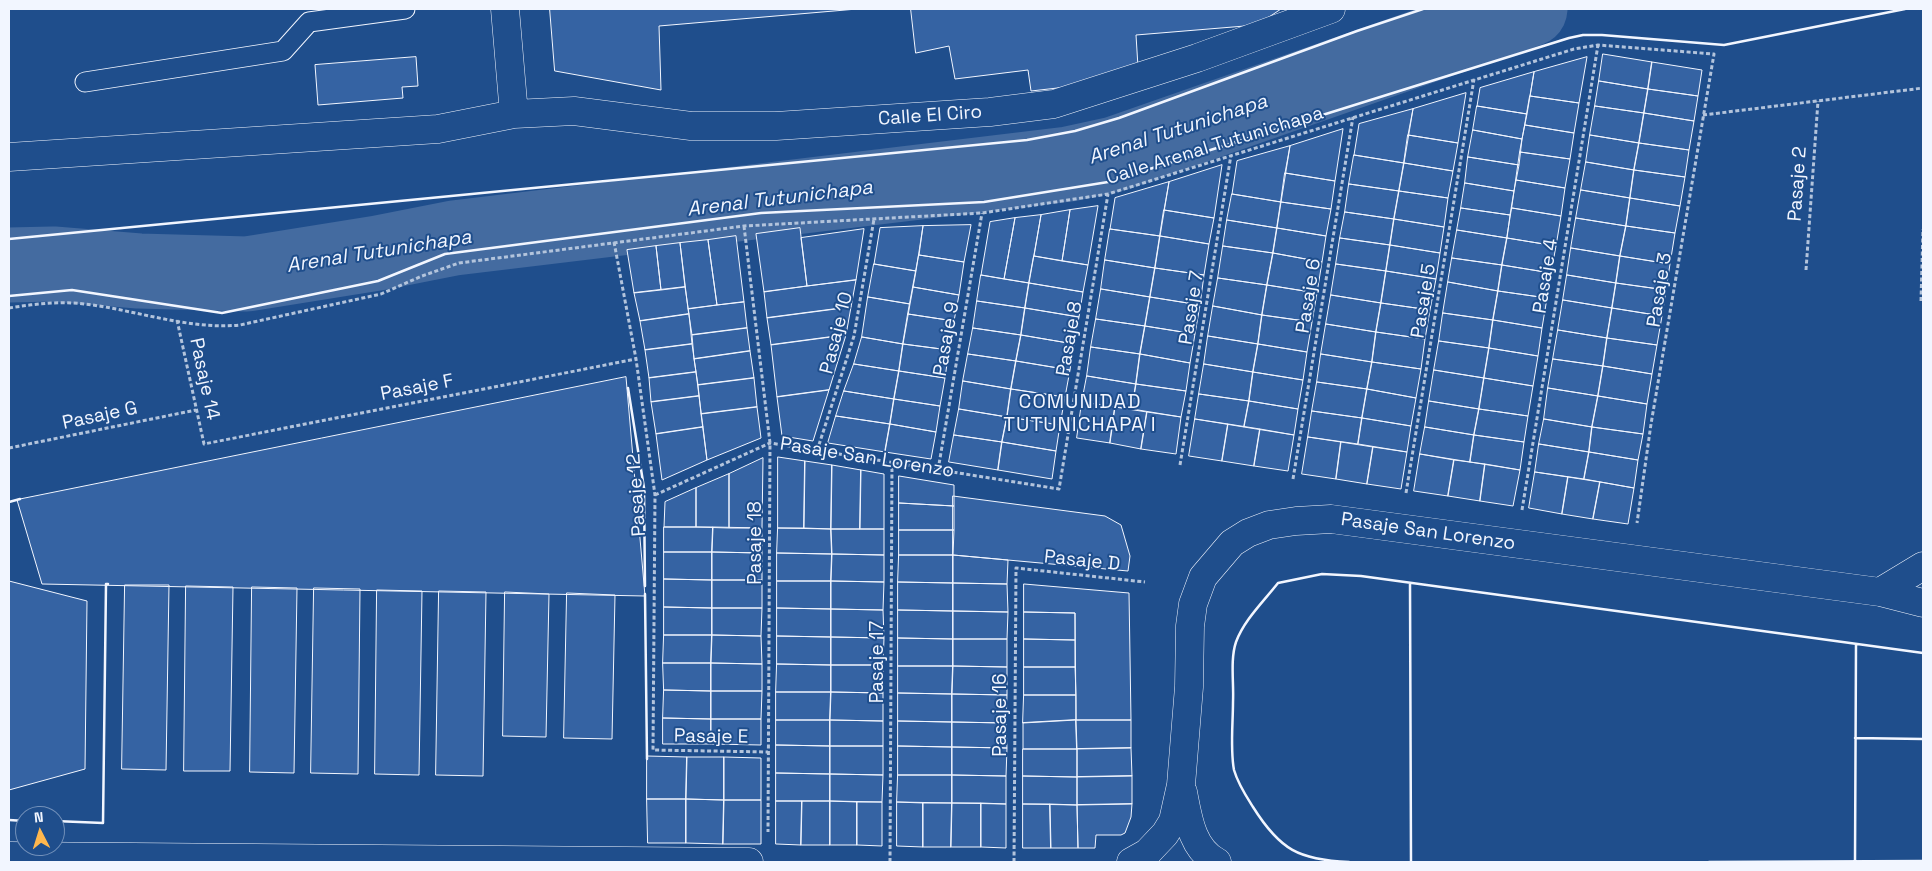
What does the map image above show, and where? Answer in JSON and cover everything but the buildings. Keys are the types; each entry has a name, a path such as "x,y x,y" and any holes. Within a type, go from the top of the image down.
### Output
{"street":[{"path":"505,9 514,114"},
{"name":"Calle El Ciro","path":"9,157 438,129 514,114 574,111 691,126 776,126 990,112 1054,104 1197,58 1331,9"},
{"name":"Pasaje San Lorenzo","path":"1130,862 1147,853 1165,834 1173,821 1182,785 1190,626 1193,604 1203,577 1232,543 1248,533 1269,525 1296,520 1331,519 1880,592 1923,603"},
{"path":"1880,592 1923,566"},
{"name":"Pasaje San Lorenzo","path":"1182,785 1188,819 1196,840 1209,858 1217,862"},
{"path":"9,856 750,862"}],"lane":[{"path":"86,82 283,51 310,22 405,9"}],"path":[{"name":"Calle Arenal Tutunichapa","path":"9,308 40,303 84,304 161,319 222,326 240,325 381,294 422,276 459,263 744,226 982,213 1108,194 1564,51 1598,44 1714,54"},
{"name":"Pasaje 4","path":"1521,513 1598,44"},
{"name":"Pasaje 3","path":"1636,531 1651,424 1714,54"},
{"name":"Pasaje 5","path":"1400,528 1474,79"},
{"path":"1703,115 1923,88"},
{"name":"Pasaje 2","path":"1806,270 1818,101"},
{"name":"Pasaje 6","path":"1293,479 1353,117"},
{"name":"Pasaje 7","path":"1180,465 1231,155"},
{"name":"Pasaje 8","path":"1058,489 1108,194"},
{"name":"Pasaje 9","path":"938,470 982,213"},
{"name":"Pasaje 10","path":"817,451 854,336 874,219"},
{"name":"Pasaje 18","path":"744,226 770,443 768,835"},
{"path":"1921,302 1923,229"},
{"name":"Pasaje 12","path":"614,242 636,359 655,496 653,750"},
{"name":"Pasaje 14","path":"177,320 204,444"},
{"name":"Pasaje F","path":"204,444 636,359"},
{"name":"Pasaje G","path":"9,448 196,410"},
{"name":"Pasaje San Lorenzo","path":"655,496 770,443 1058,489"},
{"name":"Pasaje 17","path":"890,862 892,462"},
{"name":"Pasaje D","path":"1016,568 1145,582"},
{"name":"Pasaje 16","path":"1014,862 1016,568"},
{"name":"Pasaje E","path":"653,750 768,752"}],"waterway":[{"name":"Arenal Tutunichapa","path":"9,265 53,264 139,271 247,274 378,253 454,238 1069,164 1115,154 1530,9"}],"wall":[{"path":"9,239 1027,140 1075,131 1119,118 1357,31 1423,9"},
{"path":"9,296 72,290 222,313 378,281 445,254 761,213 984,202 1108,182 1583,35 1724,45 1905,9"},
{"path":"628,388 644,488 645,586"},
{"path":"9,502 20,499"},
{"path":"1349,862 1317,859 1292,850 1282,843 1263,822 1253,807 1240,785 1234,770 1232,745 1234,649 1244,626 1278,583 1322,574 1361,576 1923,653"},
{"path":"1410,583 1411,862"},
{"path":"65,821 103,823 106,584 108,584"},
{"path":"645,594 647,759"},
{"path":"1855,861 1856,644"},
{"path":"1855,738 1923,739"},
{"path":"9,820 15,820"},
{"path":"1709,862 1923,861"}],"district":[{"name":"COMUNIDAD TUTUNICHAPA I","path":"1080,414"}]}
